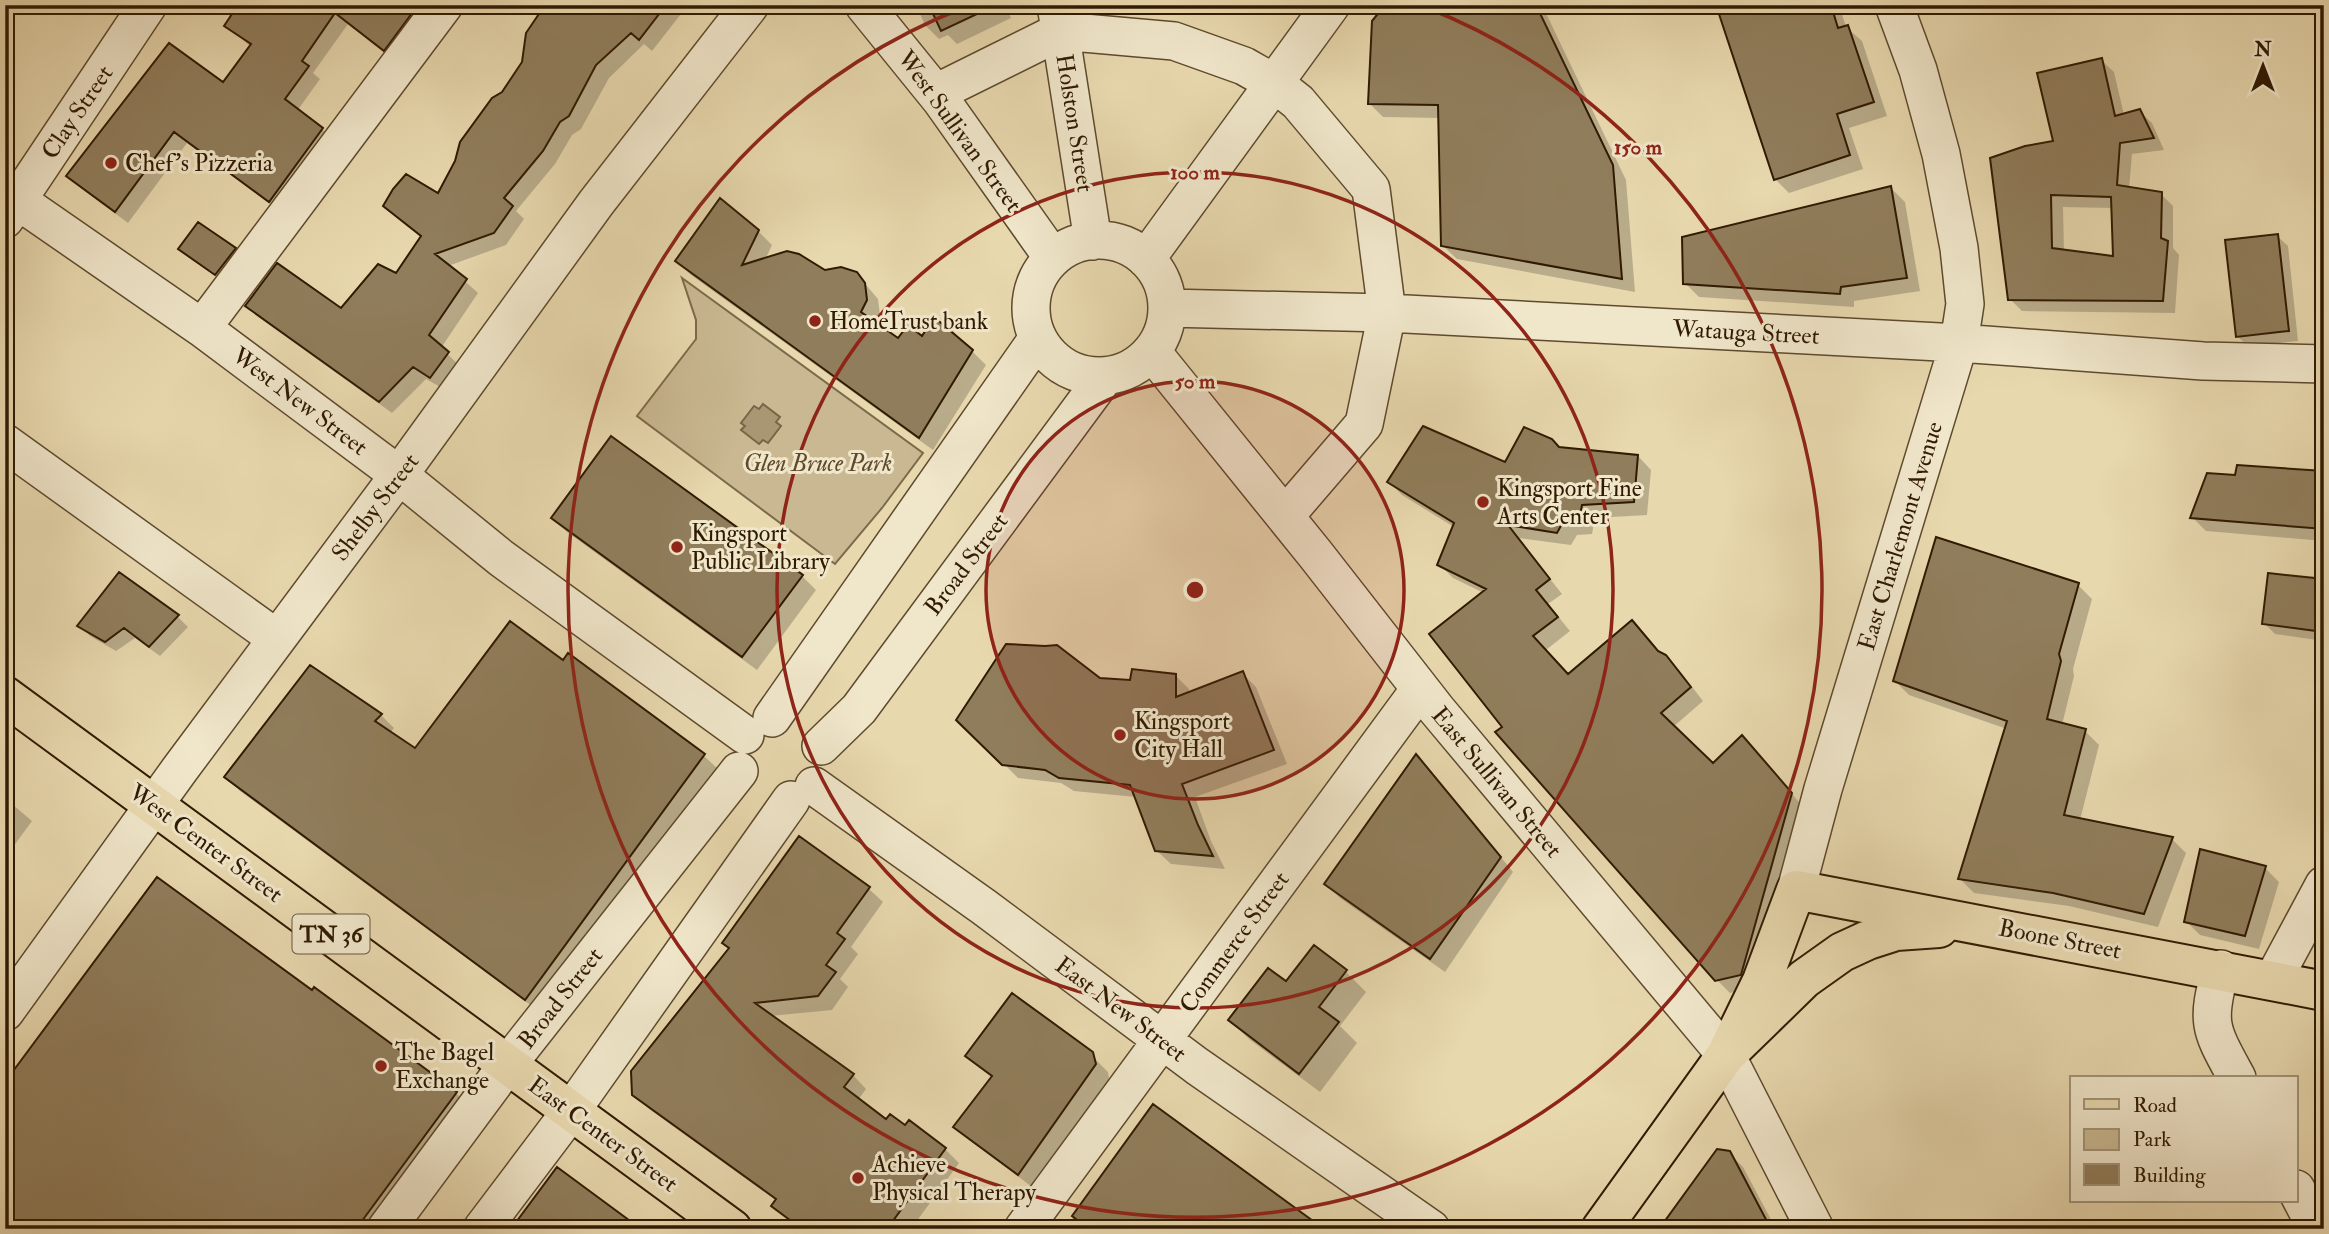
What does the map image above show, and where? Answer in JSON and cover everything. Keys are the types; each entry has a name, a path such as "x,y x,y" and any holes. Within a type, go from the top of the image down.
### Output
{"main road":[{"name":"West Center Street","path":"5,696 508,1064"},
{"name":"Boone Street","path":"1796,890 2221,969 2324,991"},
{"name":"East Charlemont Avenue","path":"1726,1055 1762,981 1796,890"},
{"path":"1601,1229 1726,1055 1804,979 1842,952 1896,931 1930,928 2007,929"},
{"name":"East Center Street","path":"508,1064 732,1229"}],"street":[{"name":"Clay Street","path":"11,209 148,5"},
{"path":"202,328 444,5"},
{"name":"Shelby Street","path":"5,1012 596,204 750,5"},
{"name":"West Sullivan Street","path":"864,5 936,93 1053,258"},
{"path":"1146,259 1331,5"},
{"name":"East Charlemont Avenue","path":"1796,890 1823,789 1959,343 1965,304 1959,248 1946,181 1918,70 1894,5"},
{"path":"936,93 1058,18 1174,41 1244,66 1274,83 1298,102 1371,189 1387,313 1364,424 1285,516"},
{"name":"Holston Street","path":"1058,18 1093,241"},
{"name":"West New Street","path":"11,209 202,328 399,475 501,558 758,727"},
{"path":"1093,241 1112,242 1130,248 1146,259 1165,290 1167,308 1160,338 1152,352 1139,364 1123,372 1105,376 1085,375 1065,368 1049,355 1038,338 1031,317 1032,296 1040,275 1053,258 1072,246 1093,241"},
{"name":"Watauga Street","path":"1167,308 1387,313 1959,343 2203,361 2324,364"},
{"path":"802,793 777,801 764,798 753,791 744,782 739,771 740,747 758,727 1038,338"},
{"name":"East Sullivan Street","path":"1152,352 1285,516 1420,690 1726,1055 1815,1229"},
{"name":"Broad Street","path":"821,746 859,709 1105,376"},
{"path":"5,443 276,638"},
{"name":"Commerce Street","path":"1023,1229 1420,690"},
{"path":"482,1229 802,793 820,774 823,760 821,746 815,734 805,724 793,718 758,727"},
{"name":"Broad Street","path":"386,1229 508,1064 739,771"},
{"name":"East New Street","path":"802,793 984,907 1162,1040 1431,1229"},
{"path":"2273,980 2324,885"},
{"path":"2221,969 2211,1009 2212,1027 2236,1076"},
{"path":"2298,1193 2317,1229"}],"green space":[{"name":"Glen Bruce Park","path":"682,278 923,453 835,564 637,416 696,339 696,320"}],"shaded area":[{"path":"763,404 780,417 776,422 781,426 768,443 763,440 759,444 741,430 745,426 741,423 754,406 759,409"}],"building":[{"path":"238,5 418,5 384,51 335,13 302,61 309,66 285,99 323,128 269,202 174,132 115,212 66,176 169,43 223,82 251,44 224,26"},
{"path":"545,5 666,5 639,40 631,33 596,65 569,116 560,122 543,151 504,198 513,206 494,233 435,254 467,279 429,335 449,352 430,378 413,367 379,402 245,306 277,263 341,308 378,264 396,273 421,236 383,206 406,174 438,193 455,161 460,142 492,98 502,92 522,62 526,33"},
{"path":"929,5 996,5 941,31"},
{"path":"1385,5 1536,5 1613,165 1622,279 1441,246 1438,105 1368,104 1372,21"},
{"path":"1716,5 1831,5 1838,28 1848,25 1874,102 1837,114 1850,155 1774,180"},
{"path":"2102,58 2115,116 2140,109 2154,138 2120,143 2117,185 2162,192 2161,238 2168,241 2163,301 2008,300 1990,158 2025,146 2053,141 2037,73","holes":["2051,195 2111,197 2113,256 2052,248"]},
{"path":"1891,186 1907,278 1841,287 1840,294 1683,284 1682,237"},
{"name":"HomeTrust bank","path":"720,198 759,230 742,265 787,251 799,254 825,270 841,267 857,272 865,283 867,300 861,312 898,338 908,325 922,336 934,317 973,350 919,438 675,261"},
{"path":"198,222 236,248 215,275 178,249"},
{"path":"2278,234 2289,331 2236,337 2225,240"},
{"path":"1423,426 1505,462 1524,427 1552,439 1559,447 1638,455 1634,502 1582,505 1579,521 1563,522 1557,533 1508,525 1550,579 1536,590 1558,617 1533,636 1568,674 1632,620 1658,651 1666,655 1691,687 1661,713 1713,763 1742,735 1792,793 1741,975 1715,981 1495,732 1502,727 1429,634 1486,589 1437,565 1454,523 1387,482"},
{"name":"Kingsport Public Library","path":"611,436 803,575 742,657 551,518"},
{"path":"2237,465 2324,471 2324,529 2190,518 2207,473 2235,475"},
{"path":"1936,537 2079,583 2059,654 2061,661 2047,719 2086,729 2064,815 2173,837 2144,914 2053,893 1958,879 2007,721 1893,681"},
{"path":"119,572 179,615 149,647 124,628 105,642 77,626"},
{"path":"2268,573 2324,579 2324,632 2262,624"},
{"path":"510,621 563,660 568,653 705,754 525,1000 224,777 310,665 382,714 375,721 415,748"},
{"name":"Kingsport City Hall","path":"1006,644 1057,645 1100,678 1130,680 1132,669 1176,674 1176,697 1243,671 1274,750 1182,784 1213,856 1155,851 1130,785 1059,778 1045,770 1002,765 956,720"},
{"path":"1416,754 1501,857 1430,959 1324,884"},
{"path":"799,836 870,887 837,933 845,939 826,965 836,972 818,996 755,1003 854,1074 844,1087 886,1119 890,1114 905,1125 909,1120 946,1148 887,1229 802,1229 771,1206 776,1199 632,1095 631,1071 729,948 722,943"},
{"path":"2200,849 2266,866 2245,936 2184,922"},
{"path":"157,877 457,1092 356,1229 5,1229 5,1082"},
{"path":"1314,945 1347,970 1319,1007 1339,1022 1299,1074 1228,1020 1268,968 1286,981"},
{"path":"1012,993 1093,1052 1096,1064 1018,1175 953,1127 992,1076 965,1056"},
{"path":"1153,1104 1324,1229 1089,1229 1072,1216"},
{"path":"1717,1149 1730,1151 1771,1229 1659,1229"},
{"path":"557,1167 641,1229 511,1229"}],"place":[{"name":"Chef's Pizzeria","path":"111,163"},
{"name":"HomeTrust bank","path":"815,321"},
{"name":"Kingsport Fine Arts Center","path":"1483,502"},
{"name":"Kingsport Public Library","path":"677,547"},
{"name":"Kingsport City Hall","path":"1120,735"},
{"name":"The Bagel Exchange","path":"381,1066"},
{"name":"Achieve Physical Therapy","path":"858,1178"}]}
